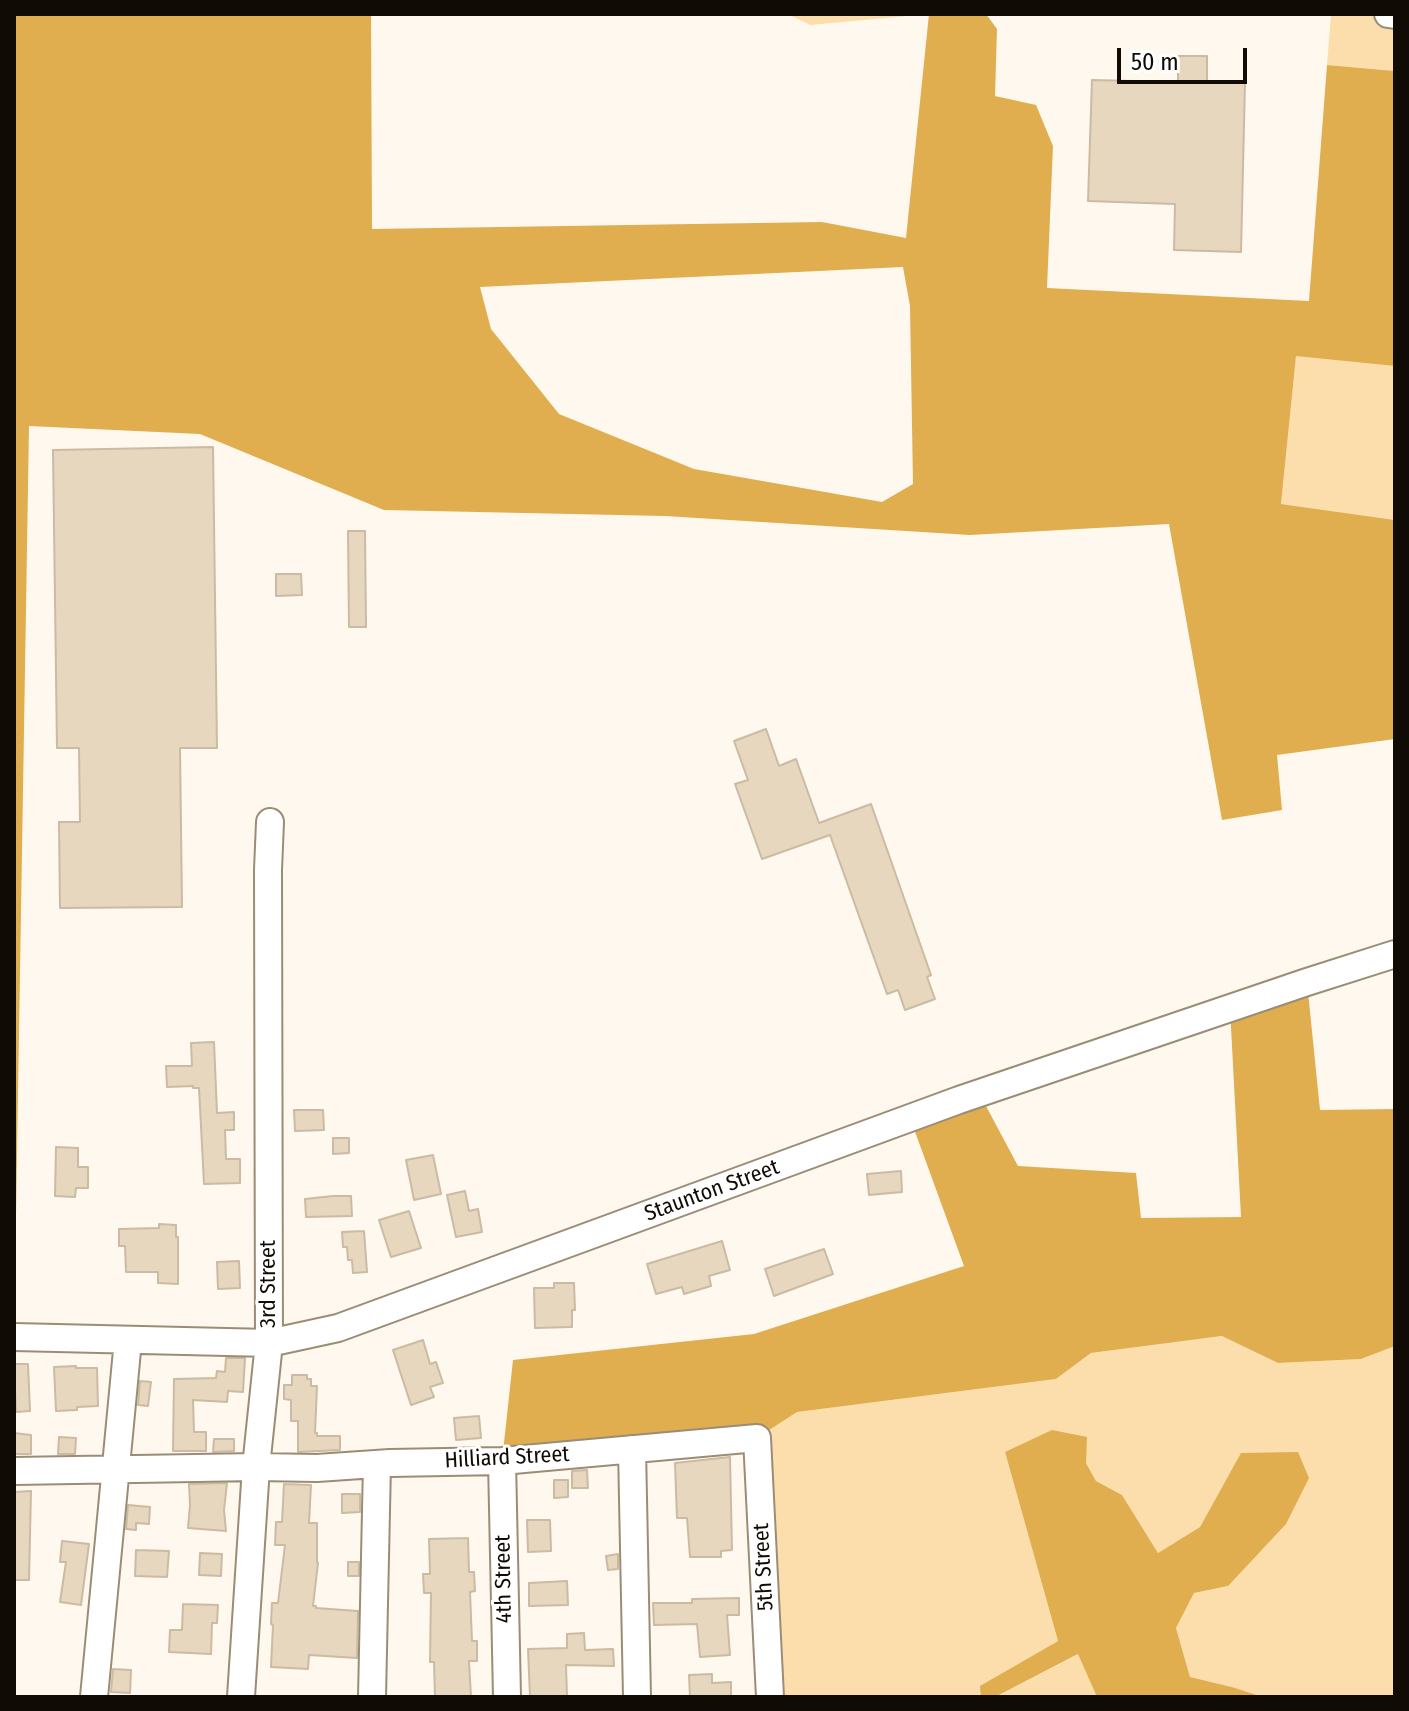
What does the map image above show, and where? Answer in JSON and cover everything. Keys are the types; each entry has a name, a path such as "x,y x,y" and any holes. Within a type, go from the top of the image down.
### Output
{"street":[{"path":"1388,14 1395,15"},
{"name":"3rd Street","path":"241,1697 256,1467 269,1343 270,822"},
{"name":"Staunton Street","path":"14,1337 269,1343 338,1328 959,1100 1395,954"},
{"path":"94,1697 128,1340"},
{"name":"Hilliard Street","path":"14,1471 317,1468 502,1461 757,1438"},
{"name":"5th Street","path":"757,1438 770,1697"},
{"path":"632,1449 637,1697"},
{"name":"4th Street","path":"502,1461 507,1697"},
{"path":"372,1697 377,1464"}],"shaded area":[{"path":"14,14 371,14 372,229 822,222 906,238 929,14 986,14 997,29 995,96 1036,105 1053,146 1047,288 1309,301 1327,65 1395,71 1395,366 1296,356 1281,504 1395,520 1395,739 1277,755 1282,810 1222,820 1169,524 970,535 665,516 384,510 200,434 29,426 14,1337","holes":["903,267 910,306 913,484 882,502 694,469 559,414 491,329 480,287"]},
{"path":"787,14 929,14 810,25"},
{"path":"1331,14 1395,15 1395,71 1327,65"},
{"path":"1296,355 1395,366 1395,520 1281,504"},
{"path":"1307,982 1320,1110 1395,1109 1395,1346 1361,1359 1278,1363 1222,1336 1091,1353 1056,1379 797,1412 757,1438 502,1461 513,1360 754,1334 964,1266 910,1118 979,1093 1018,1166 1136,1173 1141,1218 1241,1217 1230,1008"},
{"path":"1223,1336 1278,1363 1361,1359 1395,1346 1395,1697 1263,1697 1190,1677 1176,1628 1194,1593 1228,1586 1241,1454 1200,1527 1158,1553 1122,1495 1096,1481 1086,1463 1005,1452 1058,1641 981,1686 981,1697 770,1697 757,1438 797,1412 1056,1379 1091,1353"},
{"path":"1052,1430 1087,1437 1086,1463 1096,1481 1122,1495 1158,1553 1200,1527 1241,1453 1298,1452 1309,1478 1286,1524 1228,1586 1194,1593 1176,1628 1190,1677 1263,1697 1097,1697 1078,1654 995,1697 981,1697 980,1686 1058,1641 1005,1452"},
{"path":"1079,1654 1097,1697 995,1697"}],"building":[{"path":"1178,56 1207,56 1207,81 1245,82 1241,252 1174,250 1175,204 1088,201 1092,80 1178,82"},
{"path":"213,447 217,748 180,748 182,907 60,908 59,822 80,822 79,748 57,748 53,450"},
{"path":"348,531 365,531 366,627 349,627"},
{"path":"276,574 301,574 302,595 276,596"},
{"path":"766,729 779,766 796,759 819,823 871,804 931,975 927,977 935,999 905,1010 898,990 887,994 830,835 762,859 735,784 748,780 734,741"},
{"path":"214,1042 217,1113 234,1112 234,1130 225,1130 226,1159 240,1159 240,1183 204,1184 199,1088 167,1087 166,1066 192,1066 191,1043"},
{"path":"294,1110 323,1110 324,1130 295,1131"},
{"path":"333,1138 349,1138 349,1153 333,1154"},
{"path":"56,1147 78,1148 78,1167 88,1167 88,1188 76,1188 75,1197 55,1196"},
{"path":"433,1155 441,1194 414,1200 406,1160"},
{"path":"901,1171 902,1192 869,1195 867,1174"},
{"path":"465,1191 469,1211 478,1209 482,1232 456,1237 447,1195"},
{"path":"351,1196 352,1216 306,1217 305,1199"},
{"path":"409,1211 421,1248 391,1257 379,1220"},
{"path":"159,1224 176,1225 178,1284 158,1283 158,1272 126,1272 125,1246 119,1246 119,1229 159,1228"},
{"path":"364,1231 367,1272 353,1273 347,1247 343,1247 342,1232"},
{"path":"722,1241 730,1270 709,1276 711,1286 684,1294 682,1287 656,1294 647,1264"},
{"path":"824,1249 833,1274 774,1296 765,1269"},
{"path":"239,1261 240,1288 218,1289 217,1262"},
{"path":"554,1283 574,1283 572,1327 535,1328 534,1288 554,1288"},
{"path":"423,1340 430,1364 436,1362 443,1383 430,1387 434,1397 411,1405 393,1350"},
{"path":"226,1358 245,1358 243,1392 228,1391 227,1402 193,1400 194,1432 206,1432 206,1451 173,1451 174,1379 216,1378 217,1371 225,1372"},
{"path":"14,1364 28,1364 30,1411 16,1412"},
{"path":"54,1367 97,1368 98,1406 56,1411"},
{"path":"292,1375 307,1375 311,1386 317,1386 315,1433 317,1436 340,1436 340,1450 298,1452 298,1421 291,1421 291,1400 284,1399 284,1385 292,1385"},
{"path":"140,1381 151,1382 148,1406 138,1405"},
{"path":"479,1416 481,1438 456,1440 454,1418"},
{"path":"14,1433 31,1435 31,1454 14,1454"},
{"path":"59,1437 76,1438 75,1454 58,1454"},
{"path":"214,1439 234,1439 234,1451 213,1452"},
{"path":"730,1457 732,1550 721,1551 721,1557 690,1557 687,1518 677,1518 675,1463"},
{"path":"587,1470 588,1488 572,1488 572,1471"},
{"path":"554,1480 568,1480 568,1497 554,1498"},
{"path":"227,1483 224,1510 226,1531 188,1528 189,1484"},
{"path":"284,1484 311,1485 309,1523 317,1523 318,1563 313,1606 358,1611 357,1658 309,1655 308,1669 271,1667 272,1603 278,1603 285,1545 275,1545 276,1522 282,1522"},
{"path":"31,1491 29,1580 14,1580 14,1492"},
{"path":"342,1494 360,1494 360,1512 342,1513"},
{"path":"128,1505 150,1507 149,1524 136,1523 136,1530 126,1529"},
{"path":"527,1520 550,1520 551,1551 528,1552"},
{"path":"468,1538 469,1572 474,1572 475,1591 470,1592 472,1641 477,1641 477,1661 469,1661 471,1697 435,1697 434,1662 430,1662 431,1593 424,1593 423,1574 430,1574 429,1539"},
{"path":"62,1541 89,1544 81,1605 60,1602 66,1562 60,1562"},
{"path":"136,1550 169,1551 167,1577 135,1576"},
{"path":"200,1553 222,1554 221,1576 199,1575"},
{"path":"618,1554 618,1569 608,1570 606,1556"},
{"path":"348,1562 359,1562 359,1576 348,1576"},
{"path":"567,1581 568,1605 529,1606 529,1583"},
{"path":"739,1598 739,1615 727,1615 730,1655 700,1657 697,1624 654,1625 653,1603"},
{"path":"183,1604 218,1605 217,1623 212,1623 211,1654 169,1652 170,1630 182,1630"},
{"path":"584,1633 585,1650 613,1649 614,1666 566,1665 567,1697 530,1697 528,1649 567,1648 567,1634"},
{"path":"113,1669 131,1670 130,1693 111,1692"},
{"path":"712,1674 712,1683 731,1682 731,1696 690,1697 689,1675"}]}
